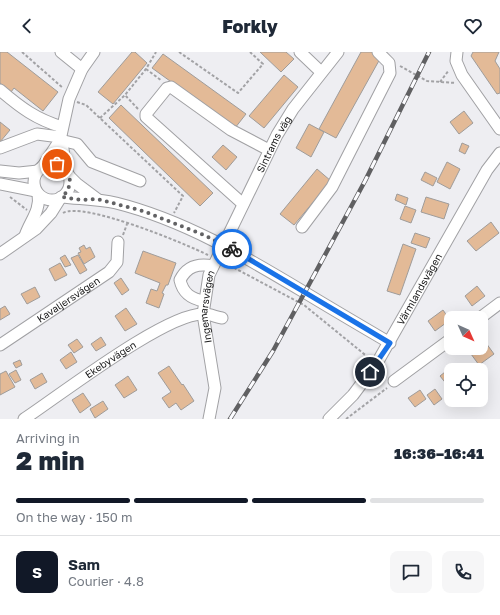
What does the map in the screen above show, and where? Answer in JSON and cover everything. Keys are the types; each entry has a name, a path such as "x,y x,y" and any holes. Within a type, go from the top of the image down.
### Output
{"street":[{"path":"62,52 82,69"},
{"path":"25,236 30,222 39,207 34,180 61,135 69,100 82,69 94,52"},
{"path":"300,52 321,72"},
{"name":"Sintrams väg","path":"224,245 269,150 293,109 338,52"},
{"path":"302,227 332,187 390,73 389,63 378,52"},
{"path":"457,56 462,75 500,129"},
{"path":"243,204 146,117 146,114 166,88 172,87 231,130 269,150"},
{"path":"0,90 28,113 46,122 61,135 77,144 82,149 85,156 92,162 140,181"},
{"path":"0,148 37,134 61,135"},
{"path":"0,254 36,229 46,220 70,186 61,135"},
{"name":"Värmlandsvägen","path":"329,419 353,394 377,363 390,343 487,170 500,153"},
{"path":"0,171 19,173 57,164 68,173 77,184 97,199"},
{"path":"0,184 37,192 51,200 62,197 81,200 97,199 137,209 171,222 224,245 390,343"},
{"name":"Kavaljersvägen","path":"0,345 109,272 117,262 118,242"},
{"name":"Ingemarsvägen","path":"209,419 215,388 203,314 204,301 214,262 224,245"},
{"path":"204,301 195,300 185,292 180,280 188,269 194,266 214,262"},
{"path":"488,312 500,303"},
{"path":"203,314 222,318"},
{"name":"Ekebyvägen","path":"24,419 151,334 183,318 203,314"},
{"path":"394,382 444,345"}],"path":[{"path":"22,52 65,89"},
{"path":"100,118 124,95 146,69 156,52"},
{"path":"180,52 238,93 263,64 250,52"},
{"path":"440,82 457,56"},
{"path":"389,63 397,65 427,81 460,84"},
{"path":"146,69 172,87"},
{"path":"124,95 146,117"},
{"path":"74,108 79,96"},
{"path":"76,102 86,105 183,196 177,206 171,222"},
{"path":"9,196 30,212"},
{"path":"59,217 66,211 78,210 160,234 214,262 304,305 377,363"},
{"path":"117,217 118,221"},
{"path":"346,419 394,382"}],"building":[{"path":"0,52 7,52 58,92 43,111 14,88 11,92 0,83"},
{"path":"132,52 135,52 147,63 113,104 98,92"},
{"path":"260,52 286,52 294,59 281,72"},
{"path":"361,52 373,52 381,57 336,138 319,129"},
{"path":"473,52 499,52 495,61 500,69 500,93 497,94 471,56"},
{"path":"163,54 246,114 235,128 152,68"},
{"path":"284,75 298,87 264,128 249,116"},
{"path":"121,105 213,193 200,206 109,118"},
{"path":"464,111 473,123 459,134 450,122"},
{"path":"0,122 10,130 0,142"},
{"path":"309,124 324,132 311,157 296,148"},
{"path":"462,143 469,146 465,154 459,151"},
{"path":"223,145 237,157 226,170 212,157"},
{"path":"447,162 460,169 450,189 437,182"},
{"path":"317,169 331,181 294,225 280,214"},
{"path":"425,172 437,178 433,186 421,180"},
{"path":"397,194 408,198 406,205 395,200"},
{"path":"426,197 449,204 444,219 421,212"},
{"path":"405,206 416,210 411,223 400,219"},
{"path":"491,222 499,233 476,251 467,241"},
{"path":"415,233 430,238 426,248 411,243"},
{"path":"403,244 416,249 400,295 387,291"},
{"path":"84,245 86,249 90,247 95,257 84,264 78,253 81,252 79,248"},
{"path":"143,251 176,263 168,285 166,285 162,293 164,294 159,308 146,303 151,289 157,291 160,283 135,273"},
{"path":"65,255 71,265 65,267 60,258"},
{"path":"78,255 87,270 80,274 71,258"},
{"path":"60,263 67,275 55,281 49,269"},
{"path":"121,278 129,290 122,295 114,283"},
{"path":"477,286 485,296 472,306 465,296"},
{"path":"35,287 40,297 27,304 21,294"},
{"path":"5,306 10,314 0,320 0,309"},
{"path":"126,308 137,324 125,331 115,316"},
{"path":"443,310 444,311 444,324 435,331 428,321"},
{"path":"101,337 106,345 96,351 91,344"},
{"path":"77,339 83,347 74,353 68,345"},
{"path":"488,346 494,354 482,363 478,363 472,355 488,355"},
{"path":"71,352 77,362 66,369 60,360"},
{"path":"20,360 22,365 16,368 13,363"},
{"path":"169,366 194,401 181,410 176,403 169,408 162,398 171,392 158,373"},
{"path":"16,370 21,380 15,383 9,374"},
{"path":"6,371 15,387 0,395 0,374"},
{"path":"42,373 47,382 35,389 30,380"},
{"path":"444,373 444,381 440,376"},
{"path":"128,376 137,390 124,398 115,385"},
{"path":"435,389 442,399 434,405 427,395"},
{"path":"420,390 426,399 415,407 408,398"},
{"path":"83,393 91,405 80,413 72,400"},
{"path":"103,401 108,409 95,418 90,409"}],"railway":[{"path":"230,419 273,351 365,181 429,52"}],"way so far":[{"path":"57,164 68,172 70,179 70,186 62,197 81,200 97,199 143,211 204,235 232,249"}],"route":[{"path":"232,249 390,343 370,372"}]}
